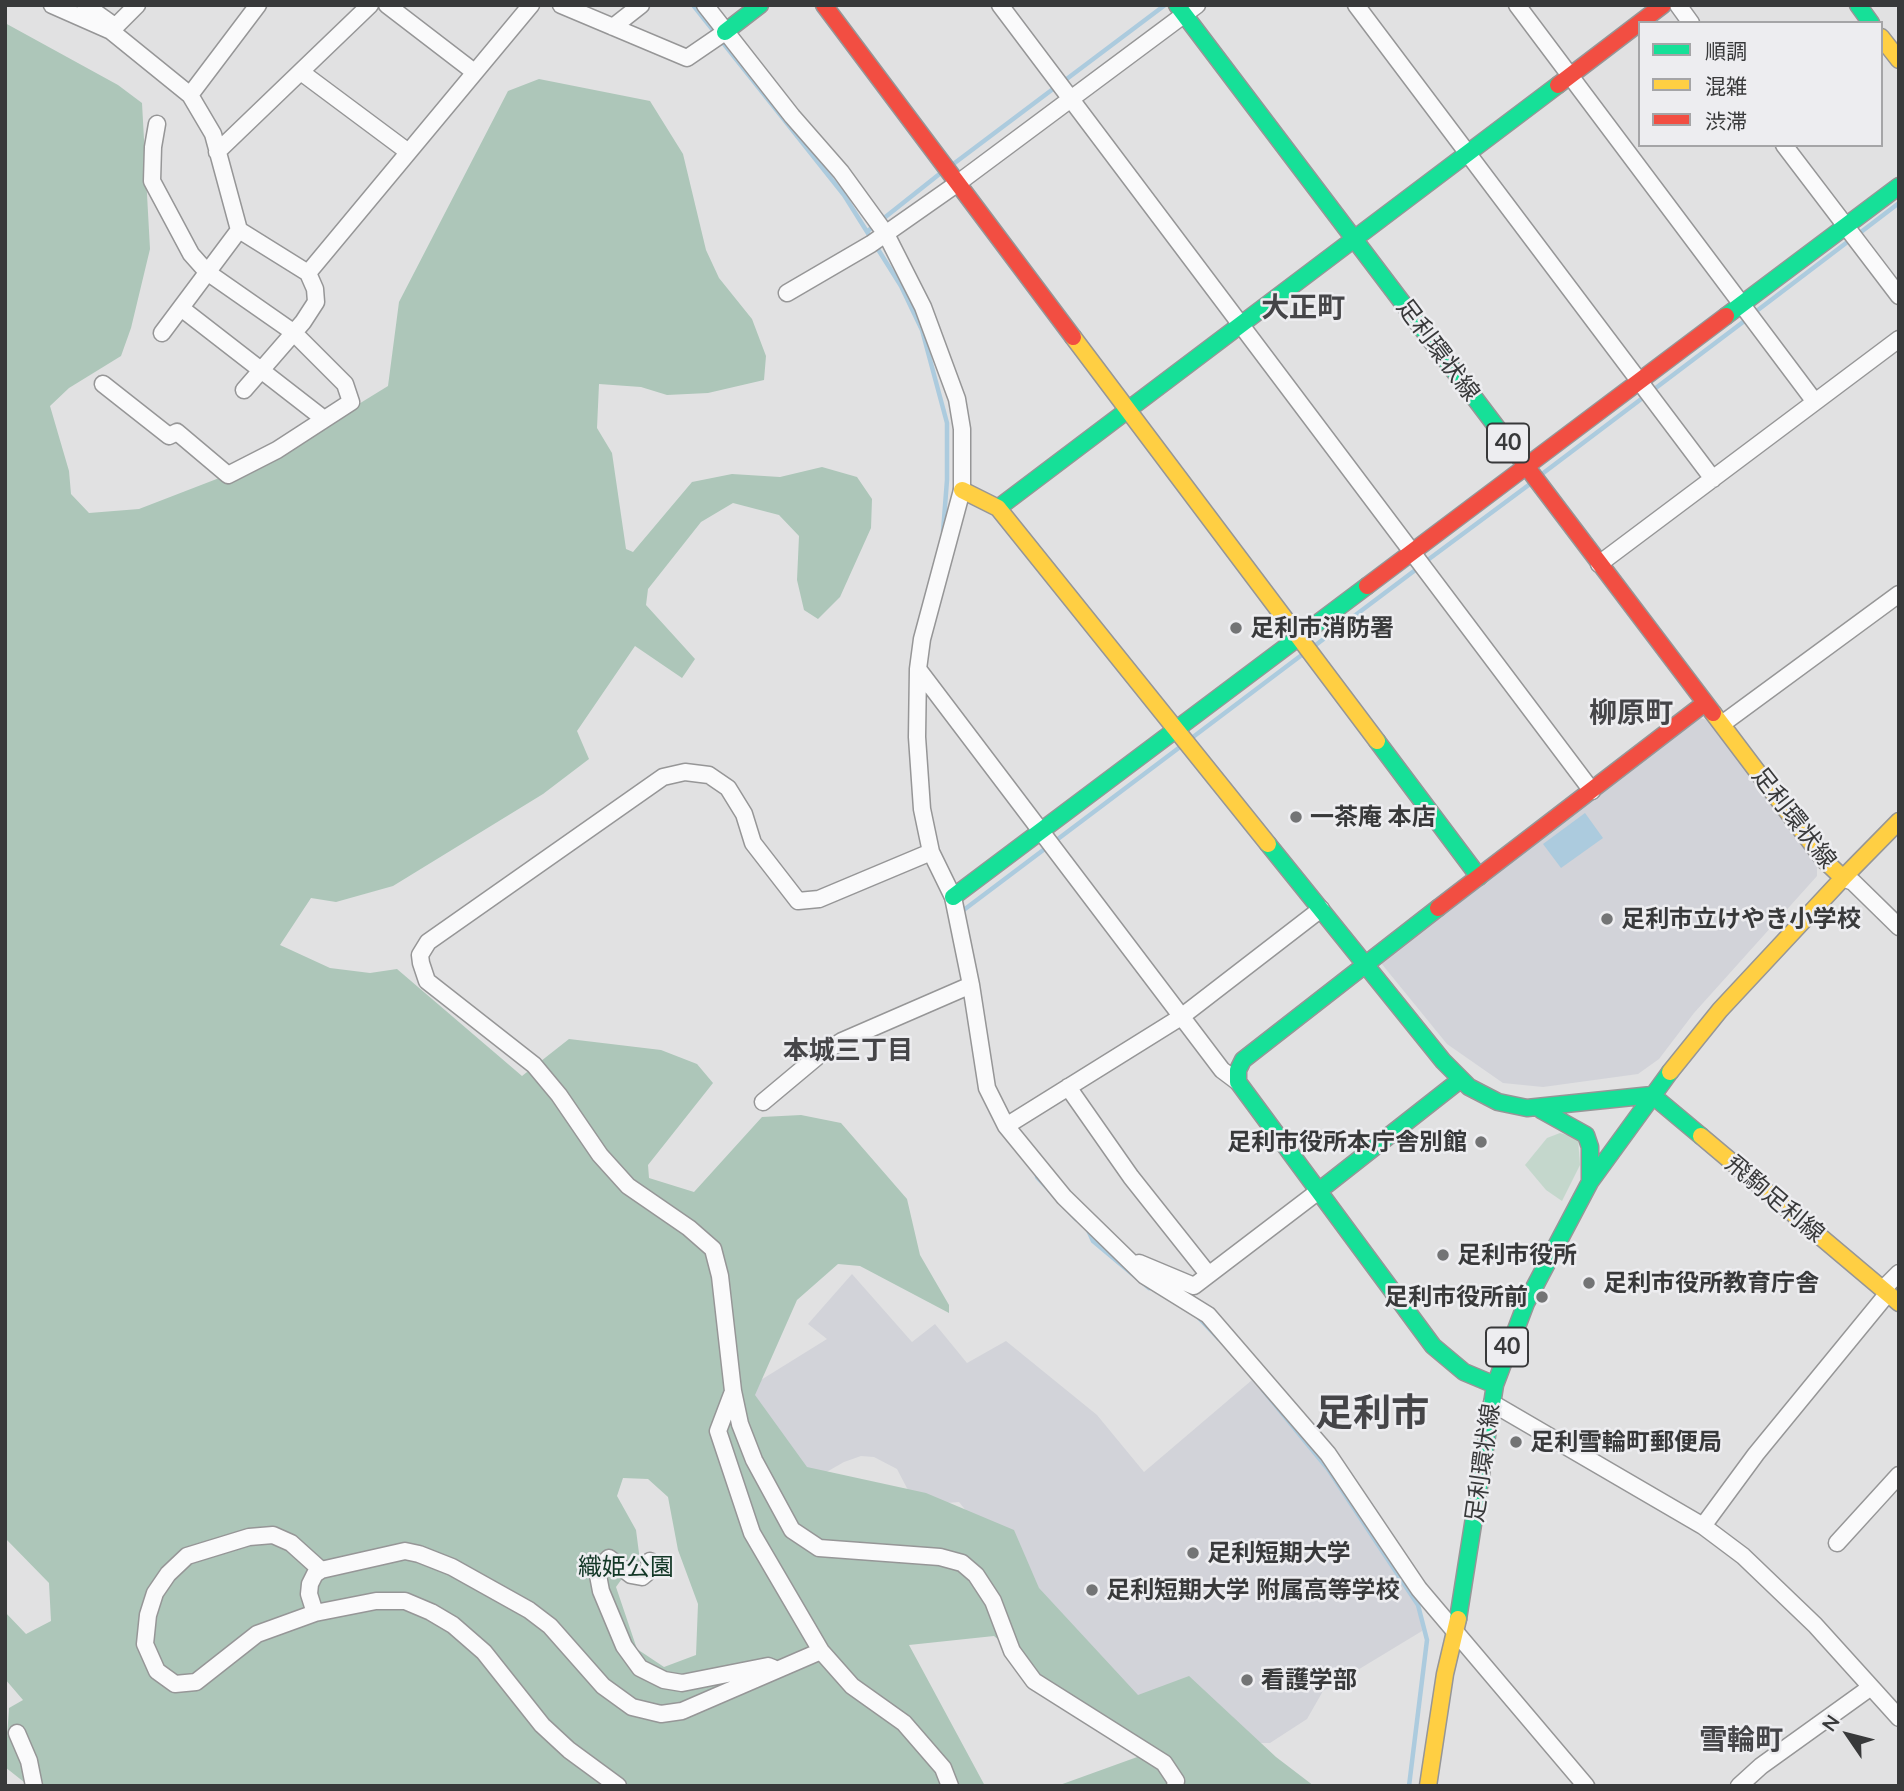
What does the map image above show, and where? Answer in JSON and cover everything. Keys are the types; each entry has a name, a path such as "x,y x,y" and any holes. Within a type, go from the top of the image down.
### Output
{"main road":[{"path":"725,32 760,5"},
{"path":"824,5 1479,877"},
{"path":"1642,21 1663,5"},
{"path":"1858,5 1870,21"},
{"name":"足利環状線","path":"1186,8 1354,239 1824,860 1843,878 1720,1010 1652,1096 1590,1182 1526,1303 1495,1385 1464,1597 1445,1674 1428,1786"},
{"path":"998,508 1638,24"},
{"path":"1883,40 1899,60"},
{"path":"953,897 1899,186"},
{"path":"962,490 979,496 998,508 1460,1080 1478,1093 1498,1102 1538,1108 1652,1096"},
{"path":"1495,1385 1464,1372 1433,1346 1320,1189 1238,1082 1243,1060 1364,964 1706,703"},
{"path":"1843,878 1899,821"},
{"path":"1320,1189 1460,1080"},
{"name":"飛駒足利線","path":"1652,1096 1890,1295"},
{"path":"1538,1108 1586,1135 1590,1147 1590,1182"}],"street":[{"path":"52,5 111,31 190,95 213,134 239,230 308,273 316,302 244,390"},
{"path":"85,5 109,22 111,31"},
{"path":"111,31 137,5"},
{"path":"190,95 258,5"},
{"path":"217,152 370,5"},
{"path":"387,5 473,71"},
{"path":"308,273 473,71 531,5"},
{"path":"561,5 687,58 725,32"},
{"path":"612,27 642,5"},
{"path":"705,5 841,172 886,234 923,307 951,379 962,429 962,490 922,639 918,669 918,737 922,809 932,852 953,897 971,985 987,1088 1006,1126 1064,1197 1145,1276 1208,1315 1328,1454 1419,1589 1586,1786"},
{"path":"1000,5 1592,791"},
{"path":"1356,5 1713,479"},
{"path":"1517,5 1815,402"},
{"path":"1678,5 1690,21"},
{"path":"787,293 886,234 958,184 1071,101 1186,8"},
{"path":"301,72 407,151"},
{"path":"103,384 169,436 177,432 228,475 278,450 351,402 345,384 293,332 207,272 191,254 152,181 157,124"},
{"path":"1786,147 1899,296"},
{"path":"162,333 239,230"},
{"path":"181,308 324,419"},
{"path":"1600,564 1899,339"},
{"path":"1722,724 1899,594"},
{"path":"918,669 1222,1070 1238,1082"},
{"path":"932,852 819,899 798,901 753,844 744,814 728,788 709,775 685,772 663,777 428,942 419,955 427,981 534,1065 559,1095 600,1155 628,1186 689,1228 713,1250 720,1276 733,1391 740,1424 754,1460 792,1530 820,1548 940,1557 962,1563 976,1575 993,1601 1012,1651 1034,1681 1164,1763 1175,1781 1175,1786"},
{"path":"1843,878 1853,882 1899,928"},
{"path":"1006,1126 1181,1017 1321,909"},
{"path":"763,1102 818,1056 842,1041 971,985"},
{"path":"1068,1087 1131,1177 1208,1274"},
{"path":"1126,1258 1194,1286 1320,1189"},
{"path":"1703,1525 1756,1454 1890,1295 1899,1273"},
{"path":"733,1391 718,1431 752,1533 821,1651 852,1686 904,1723 943,1768 950,1786"},
{"path":"1492,1403 1703,1525 1760,1571 1815,1625 1899,1718"},
{"path":"1837,1544 1899,1475"},
{"path":"321,1570 291,1542 273,1535 249,1536 187,1556 168,1574 155,1592 148,1615 145,1644 157,1671 165,1680 183,1686 196,1682 257,1634 315,1614 376,1601 405,1601 432,1612 484,1652 542,1725 569,1750 618,1786"},
{"path":"315,1614 309,1594 314,1574 321,1570 405,1551 452,1567 550,1626 603,1686 643,1712 682,1711 821,1651"},
{"path":"650,1561 648,1572 642,1577 631,1575 609,1558 597,1570 601,1591 624,1646 640,1668 664,1680 682,1683 768,1666 778,1671"},
{"path":"1739,1786 1761,1766 1871,1688"},
{"path":"18,1733 29,1760 34,1786"}],"shaded area":[{"name":"足利市立けやき小学校","path":"1696,717 1707,720 1817,864 1817,876 1694,1013 1659,1059 1638,1074 1543,1087 1503,1083 1447,1044 1381,963"},
{"name":"足利短期大学","path":"852,1274 912,1342 935,1324 967,1363 1006,1341 1097,1415 1144,1472 1252,1380 1297,1427 1420,1602 1422,1631 1323,1691 1307,1719 1270,1743 1243,1743 1106,1686 959,1502 935,1504 909,1492 897,1469 874,1457 861,1456 844,1462 809,1482 748,1388 827,1339 808,1324"}],"green space":[{"name":"織姫公園","path":"5,23 118,85 142,103 150,249 131,328 121,356 69,388 50,406 69,471 71,494 89,513 139,509 271,458 388,386 399,302 508,91 539,79 650,101 683,154 706,250 719,278 752,319 766,356 764,380 708,393 667,395 641,387 599,384 597,428 612,453 626,549 633,552 692,482 732,474 780,477 822,467 857,477 872,499 871,528 840,597 818,619 804,610 797,580 799,536 779,515 733,503 701,522 648,589 646,605 695,659 682,678 635,646 577,731 589,759 543,794 393,886 336,902 311,898 280,945 330,968 370,973 397,969 522,1076 569,1039 661,1050 697,1064 713,1083 648,1165 649,1178 694,1192 762,1117 801,1115 841,1123 907,1199 920,1255 949,1305 949,1313 860,1266 838,1264 797,1300 755,1395 807,1467 926,1493 1014,1530 1039,1588 1138,1695 1189,1676 1276,1757 1314,1786 1057,1786 1140,1756 994,1636 909,1645 985,1786 29,1786 5,1767 9,1708 23,1700 5,1679 5,1612 26,1634 51,1621 49,1583 5,1538","holes":["623,1478 648,1479 668,1497 678,1550 698,1604 696,1655 664,1667 637,1649 616,1587 631,1566 640,1561 636,1530 617,1496"]},
{"path":"1560,1133 1578,1138 1580,1165 1562,1201 1546,1190 1525,1165 1547,1138"}],"water":[{"path":"1585,813 1603,838 1561,868 1543,844"}],"waterway":[{"path":"693,5 844,195 901,286 922,330 947,423 943,532"},
{"path":"1064,81 1165,5"},
{"path":"952,165 1057,86"},
{"path":"869,230 942,172"},
{"path":"1857,235 1899,203"},
{"path":"1754,313 1850,240"},
{"path":"1542,474 1747,319"},
{"path":"1425,562 1530,484"},
{"path":"1313,647 1418,568"},
{"path":"1193,737 1303,654"},
{"path":"961,912 1180,747"},
{"path":"1037,1177 1076,1219"},
{"path":"1088,1230 1093,1241 1149,1288"},
{"path":"1198,1317 1219,1339"},
{"path":"1263,1390 1328,1469 1418,1605 1427,1640 1409,1786"}],"traffic: fast":[{"path":"725,32 760,5"},
{"path":"1177,5 1520,458"},
{"path":"1858,5 1870,21"},
{"path":"998,508 1558,85"},
{"path":"1726,316 1899,186"},
{"path":"953,897 1367,586"},
{"path":"1377,741 1479,877"},
{"path":"1268,844 1443,1061 1469,1087 1498,1102 1527,1108 1652,1095 1701,1136"},
{"path":"1438,908 1243,1060 1238,1070 1238,1082 1433,1346 1464,1372 1495,1385"},
{"path":"1458,1619 1495,1385 1526,1303 1590,1182 1670,1072"},
{"path":"1320,1190 1460,1080"},
{"path":"1541,1110 1586,1135 1590,1147 1590,1182"}],"traffic: slow":[{"path":"1883,40 1899,60"},
{"path":"1073,337 1377,741"},
{"path":"962,490 998,508 1268,844"},
{"path":"1670,1072 1720,1010 1843,878 1824,860 1713,713"},
{"path":"1843,878 1899,821"},
{"path":"1701,1136 1899,1303"},
{"path":"1428,1786 1445,1674 1458,1619"}],"traffic: jam":[{"path":"824,5 1073,337"},
{"path":"1642,21 1663,5"},
{"path":"1558,85 1638,24"},
{"path":"1367,586 1726,316"},
{"path":"1520,458 1713,713"},
{"path":"1438,908 1705,703"}],"place":[{"name":"足利市消防署","path":"1236,628"},
{"name":"一茶庵 本店","path":"1296,817"},
{"name":"足利市立けやき小学校","path":"1607,919"},
{"name":"足利市役所本庁舎別館","path":"1481,1142"},
{"name":"足利市役所","path":"1443,1255"},
{"name":"足利市役所教育庁舎","path":"1589,1283"},
{"name":"足利市役所前","path":"1542,1297"},
{"name":"足利雪輪町郵便局","path":"1516,1442"},
{"name":"足利短期大学","path":"1193,1553"},
{"name":"足利短期大学 附属高等学校","path":"1092,1590"},
{"name":"看護学部","path":"1247,1680"}],"district":[{"name":"大正町","path":"1303,308"},
{"name":"柳原町","path":"1631,713"},
{"name":"本城三丁目","path":"848,1051"},
{"name":"足利市","path":"1372,1414"},
{"name":"雪輪町","path":"1741,1740"}]}
